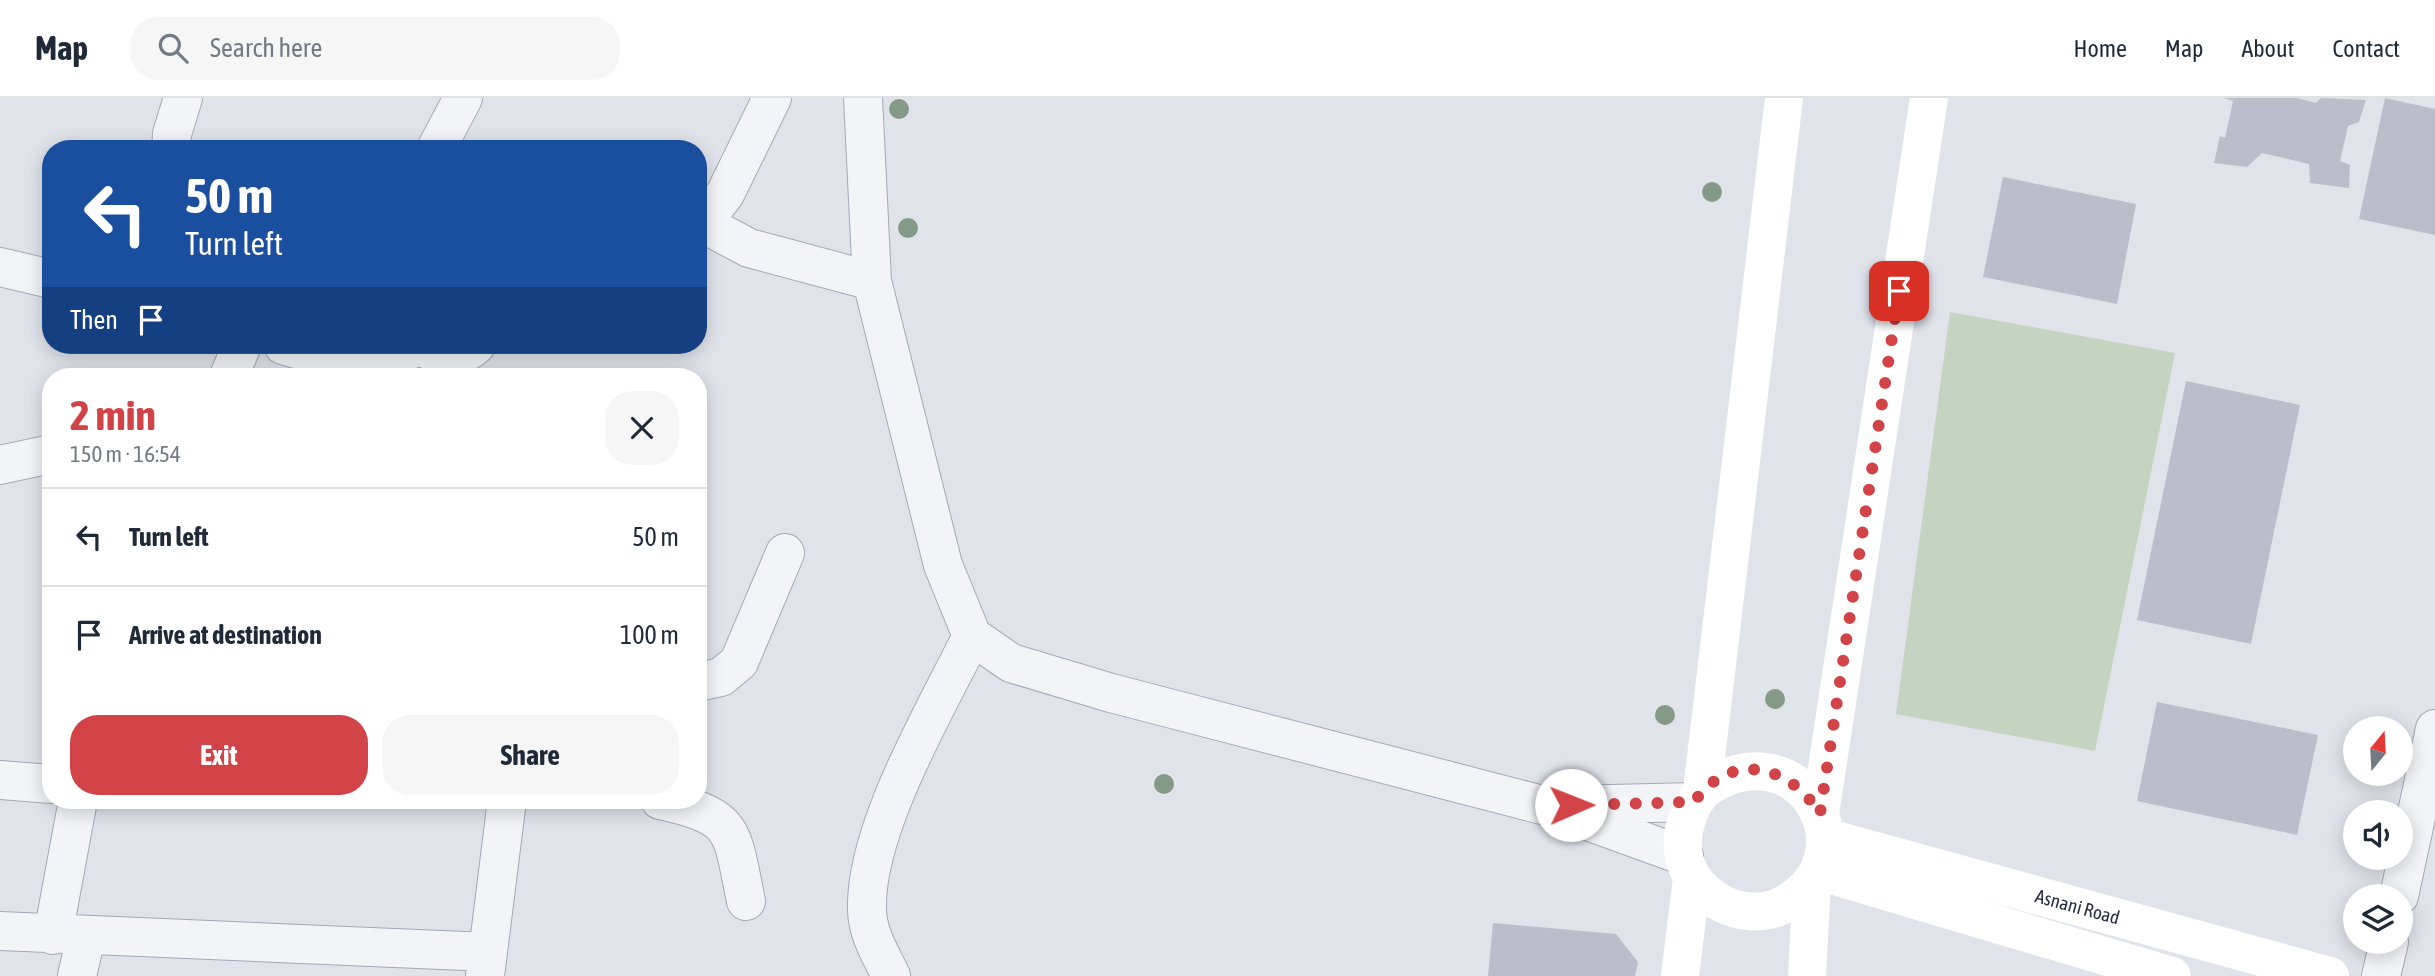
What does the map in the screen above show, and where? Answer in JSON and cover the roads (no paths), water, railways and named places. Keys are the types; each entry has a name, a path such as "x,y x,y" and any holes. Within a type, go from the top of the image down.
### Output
{"street":[{"path":"172,140 183,98"},
{"path":"441,140 463,98"},
{"path":"707,216 725,194 772,98"},
{"path":"863,98 872,281 943,565 972,636 1011,663 1111,693 1546,806 1688,867 1708,896 1729,908 1752,912 1775,909 1796,898 1819,851 1808,794 1789,779 1767,771 1744,770 1721,777 1698,796 1546,806"},
{"path":"1680,976 1688,867 1682,833 1698,796 1783,98"},
{"path":"1807,976 1819,851 1928,98"},
{"path":"707,228 749,248 872,281"},
{"path":"0,267 42,277"},
{"path":"314,354 343,363 380,363 400,354"},
{"path":"437,354 442,357 470,358"},
{"path":"0,465 42,456"},
{"path":"707,680 721,677 739,662 785,553"},
{"path":"891,976 870,932 868,881 894,795 972,636"},
{"path":"2402,884 2435,729"},
{"path":"0,780 42,783"},
{"path":"77,809 69,936 77,976"},
{"path":"0,931 487,964 506,809"},
{"path":"697,809 721,820 733,842 746,901"},
{"name":"Asnani Road","path":"1819,851 2172,976"},
{"name":"Asnani Road","path":"1819,851 2330,976"},
{"path":"2381,976 2386,954"}]}
